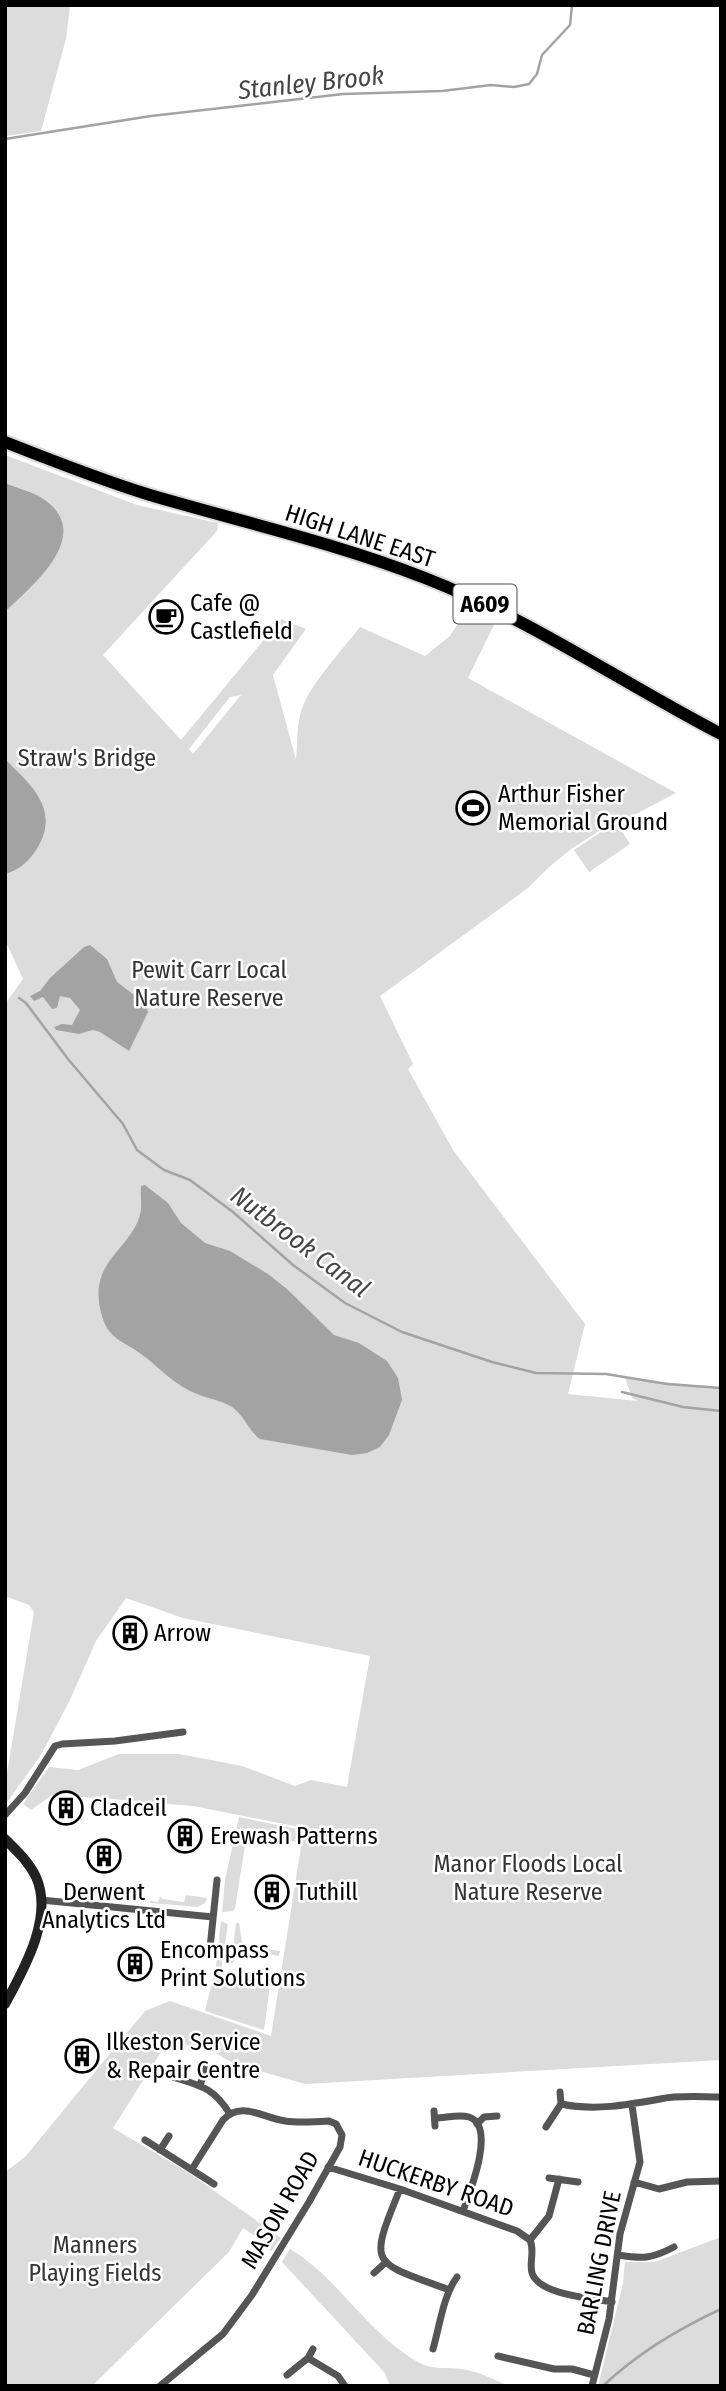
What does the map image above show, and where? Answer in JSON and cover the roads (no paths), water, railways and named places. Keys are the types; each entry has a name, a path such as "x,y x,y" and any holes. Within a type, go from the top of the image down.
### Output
{"main road":[{"name":"HIGH LANE EAST","path":"5,442 122,486 319,542 425,578 543,633 721,734"}],"street":[{"path":"5,1815 25,1793 55,1746 183,1732"},
{"path":"86,1742 86,1754"},
{"path":"5,1839 31,1868 38,1882 41,1900 40,1922 36,1935 5,2004"},
{"path":"210,1948 217,1880"},
{"path":"41,1900 213,1917"},
{"path":"200,2085 206,2068"},
{"path":"173,2077 214,2092 230,2114 223,2120 192,2169"},
{"path":"561,2104 586,2108 632,2105 672,2097 721,2096 719,2086"},
{"path":"546,2127 561,2104 560,2092"},
{"name":"BARLING DRIVE","path":"592,2386 612,2302 620,2234 639,2158 632,2105"},
{"name":"MASON ROAD","path":"160,2386 211,2345 228,2327 273,2263 340,2147 342,2138 333,2122 282,2120 250,2110 230,2114"},
{"path":"477,2123 484,2118 496,2116"},
{"path":"435,2119 466,2117 477,2123 481,2140 479,2162 463,2211"},
{"path":"160,2150 169,2136"},
{"path":"145,2140 214,2184"},
{"name":"HUCKERBY ROAD","path":"328,2168 401,2189 463,2211 517,2231 530,2240"},
{"path":"549,2178 578,2182"},
{"path":"559,2179 549,2216 530,2240 533,2250 531,2270 534,2278 543,2287 612,2302"},
{"path":"634,2182 659,2189 687,2182 721,2181"},
{"path":"401,2189 380,2239 380,2252 385,2263 447,2289"},
{"path":"618,2255 645,2259 674,2247"},
{"path":"374,2273 385,2263"},
{"path":"433,2348 447,2289 457,2277"},
{"path":"439,2327 450,2330"},
{"path":"287,2375 308,2358 313,2349"},
{"path":"498,2356 594,2375"},
{"path":"308,2358 335,2374 345,2386"}],"waterway":[{"name":"Stanley Brook","path":"5,139 151,116 343,94 442,91 529,84 537,74 542,55 570,25 572,5"},
{"name":"Nutbrook Canal","path":"19,998 26,1003 68,1059 123,1124 137,1150 164,1170 190,1180 233,1212 293,1265 345,1303 402,1332 492,1362 536,1373 606,1374 667,1384 721,1388"},
{"path":"622,1392 683,1407 721,1411"},
{"path":"604,2385 660,2342 721,2309"}],"place":[{"name":"Cafe @ Castlefield","path":"166,617"},
{"name":"Arthur Fisher Memorial Ground","path":"473,808"},
{"name":"Arrow","path":"130,1633"},
{"name":"Cladceil","path":"66,1808"},
{"name":"Erewash Patterns","path":"185,1836"},
{"name":"Derwent Analytics Ltd","path":"104,1856"},
{"name":"Tuthill","path":"272,1892"},
{"name":"Encompass Print Solutions","path":"135,1964"},
{"name":"Ilkeston Service & Repair Centre","path":"82,2056"}],"park label":[{"name":"Straw's Bridge","path":"87,758"},
{"name":"Pewit Carr Local Nature Reserve","path":"209,984"},
{"name":"Manor Floods Local Nature Reserve","path":"528,1878"},
{"name":"Manners Playing Fields","path":"95,2259"}]}
